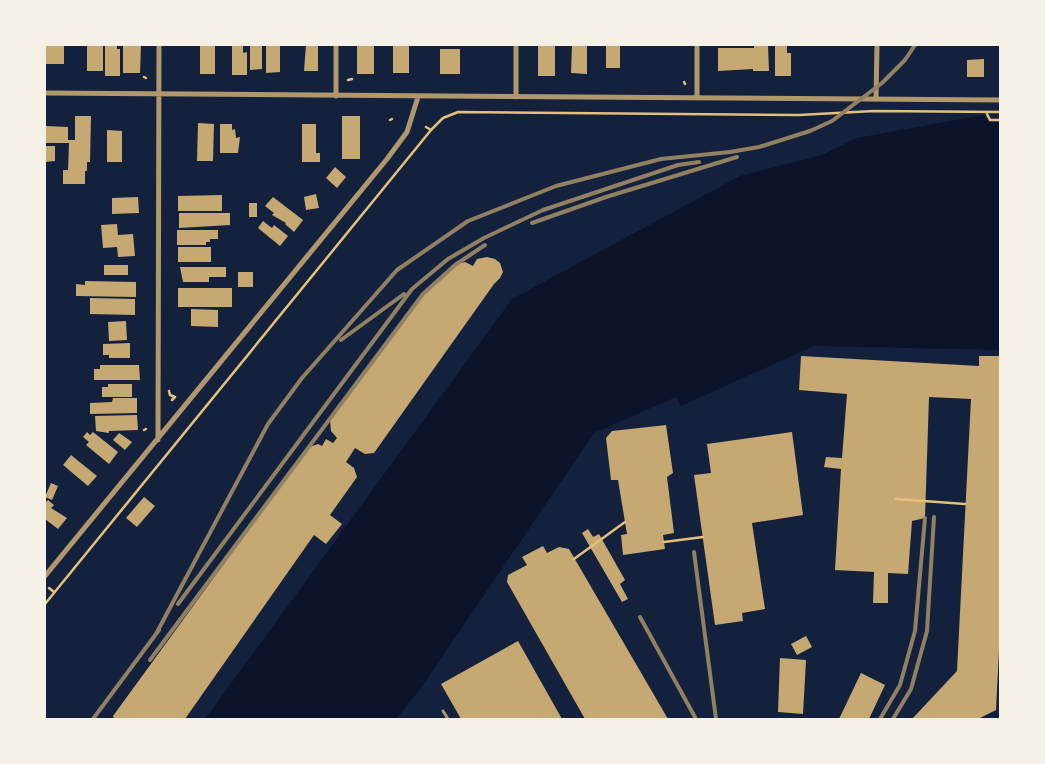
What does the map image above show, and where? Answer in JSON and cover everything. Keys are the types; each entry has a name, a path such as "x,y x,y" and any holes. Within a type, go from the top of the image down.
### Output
{"street":[{"path":"158,440 159,45"},
{"path":"336,45 336,96"},
{"path":"516,45 516,97"},
{"path":"697,45 697,98"},
{"path":"876,99 877,45"},
{"path":"45,93 158,96 1000,100"},
{"path":"45,576 387,159 407,132 418,97"}],"lane":[{"path":"443,711 448,719"}],"path":[{"path":"348,80 352,79"},
{"path":"685,109 685,114"},
{"path":"45,604 431,130 443,118 458,112 799,115 874,111 1000,112"},
{"path":"986,112 990,120 1000,120"},
{"path":"426,127 431,130"},
{"path":"169,393 173,399"},
{"path":"896,499 965,504"},
{"path":"574,559 625,522"},
{"path":"664,542 703,537"},
{"path":"50,588 54,592"}],"water":[{"path":"983,115 988,122 1000,122 1000,350 814,346 681,406 676,397 594,433 421,688 396,719 205,719 512,299 740,176 822,155 857,138"}],"building":[{"path":"45,45 64,45 64,64 45,64"},
{"path":"87,45 103,45 103,71 87,71"},
{"path":"105,45 117,45 117,49 120,49 120,76 105,76"},
{"path":"123,45 141,45 140,73 123,73"},
{"path":"200,45 215,45 215,74 200,74"},
{"path":"232,45 243,45 243,53 247,52 247,75 232,75"},
{"path":"250,45 262,45 262,69 250,70"},
{"path":"266,45 280,45 280,72 266,73"},
{"path":"306,45 318,45 318,71 304,71"},
{"path":"357,45 374,45 374,74 357,74"},
{"path":"393,45 409,45 409,73 393,73"},
{"path":"538,45 555,45 555,76 538,76"},
{"path":"572,45 587,45 587,74 571,73"},
{"path":"606,45 620,45 620,68 606,68"},
{"path":"754,45 768,45 769,71 753,71 753,69 718,71 718,48 754,48"},
{"path":"775,45 787,45 787,53 791,53 791,76 775,76"},
{"path":"440,49 460,49 460,74 440,74"},
{"path":"984,59 984,77 967,77 967,60"},
{"path":"75,116 91,116 90,162 87,162 85,184 63,184 63,170 68,170 69,143 45,143 45,126 68,127 68,140 75,140"},
{"path":"342,116 360,116 360,159 342,159"},
{"path":"198,123 214,124 213,161 197,161"},
{"path":"220,124 232,124 232,130 235,129 236,138 240,137 238,153 220,153"},
{"path":"302,124 316,124 316,153 320,153 320,162 302,162"},
{"path":"107,130 122,131 122,162 107,162"},
{"path":"45,146 55,146 55,161 45,162"},
{"path":"335,167 346,177 337,188 326,178"},
{"path":"316,194 319,208 306,210 304,197"},
{"path":"222,195 222,211 178,211 178,196"},
{"path":"138,197 139,213 112,214 112,198"},
{"path":"273,197 303,220 294,232 286,223 272,215 274,213 265,206"},
{"path":"249,203 257,203 257,217 249,217"},
{"path":"179,213 230,213 230,225 179,228"},
{"path":"263,221 272,228 274,225 288,236 280,246 258,228"},
{"path":"117,224 118,235 133,234 135,256 118,257 117,247 103,248 101,225"},
{"path":"177,230 218,230 218,239 210,239 210,242 206,242 206,245 177,245"},
{"path":"178,247 211,247 211,262 178,262"},
{"path":"487,257 495,259 500,263 503,272 500,278 374,453 365,454 355,448 346,462 354,468 357,477 330,515 342,524 326,544 314,535 185,719 114,719 113,716 309,447 318,444 322,446 326,439 333,443 337,438 331,431 330,420 422,297 458,264 465,262 473,266 477,259"},
{"path":"104,265 128,265 128,275 104,275"},
{"path":"180,267 226,267 226,277 209,277 209,282 183,282"},
{"path":"238,272 253,272 253,287 238,287"},
{"path":"85,281 136,282 136,297 76,296 76,284 85,285"},
{"path":"178,288 232,288 232,307 178,307"},
{"path":"90,298 135,299 135,315 90,314"},
{"path":"191,309 218,310 218,327 191,326"},
{"path":"126,321 127,340 109,341 108,322"},
{"path":"130,343 130,358 109,358 109,355 103,355 103,344"},
{"path":"801,356 979,366 979,356 1000,356 1000,631 996,710 978,719 912,719 957,671 971,399 929,397 925,518 912,521 908,574 888,573 888,603 873,603 874,572 835,570 841,469 824,467 826,457 842,458 847,394 799,390"},
{"path":"100,365 139,365 140,380 94,380 94,369 100,369"},
{"path":"108,384 132,384 132,397 102,397 102,387 108,387"},
{"path":"113,398 137,398 137,413 90,414 90,403 112,402"},
{"path":"137,415 138,430 109,431 109,433 96,431 95,416"},
{"path":"666,425 673,473 667,477 674,533 663,535 665,549 623,555 621,535 627,534 618,480 611,480 606,438 612,431"},
{"path":"87,432 90,435 93,432 118,452 109,464 86,445 89,442 83,437"},
{"path":"792,432 803,515 752,523 765,609 742,613 743,621 715,625 694,475 711,473 707,444"},
{"path":"119,433 132,442 125,450 113,440"},
{"path":"71,455 97,476 88,486 63,465"},
{"path":"51,483 58,486 52,500 45,497"},
{"path":"144,497 155,506 137,527 126,518"},
{"path":"48,500 54,505 51,508 67,518 58,529 45,519 45,503"},
{"path":"588,529 593,537 599,534 625,580 620,584 628,599 622,602 582,533"},
{"path":"543,546 547,553 559,547 569,549 668,719 585,719 507,582 508,575 527,565 522,557"},
{"path":"806,636 812,647 797,655 791,644"},
{"path":"518,641 562,719 461,719 441,684"},
{"path":"780,658 806,660 803,714 778,712"},
{"path":"861,673 885,685 869,719 839,719"}],"railway":[{"path":"156,634 268,424 302,378 397,270 468,221 556,186 661,159 759,147 810,131 832,121 882,83 905,60 915,45"},
{"path":"532,223 606,197 737,157"},
{"path":"178,604 412,289 448,259 484,238 543,210 678,165 699,162"},
{"path":"150,660 423,294 455,265 485,245"},
{"path":"341,340 404,294"},
{"path":"893,719 911,689 927,631 934,517"},
{"path":"880,719 900,685 915,631 925,518"},
{"path":"694,552 716,719"},
{"path":"640,617 696,719"},
{"path":"93,719 159,630"}]}
